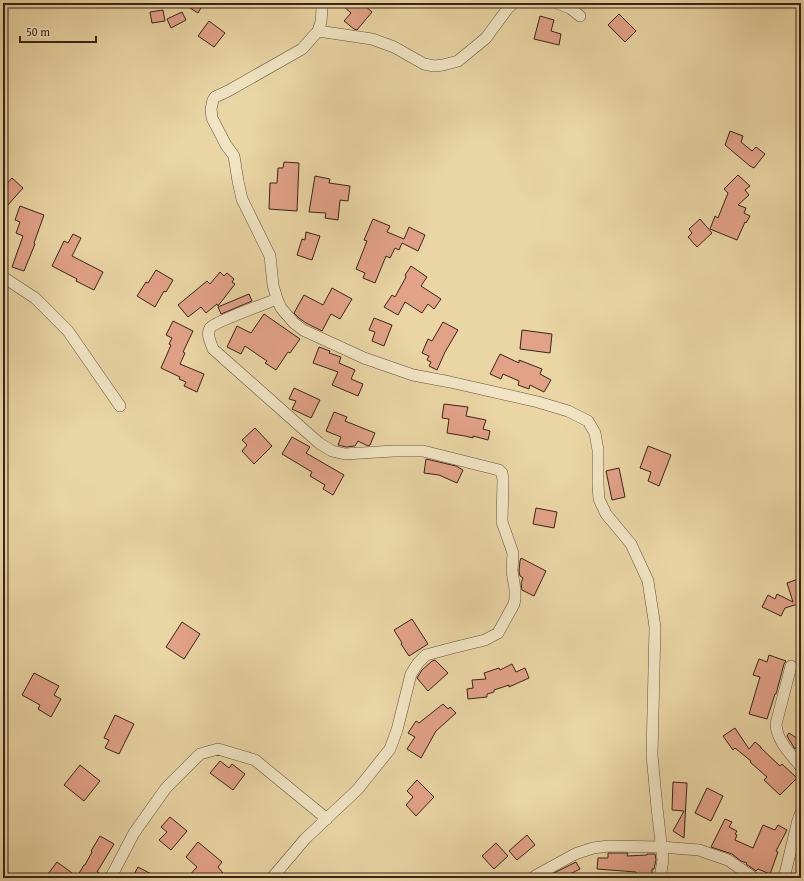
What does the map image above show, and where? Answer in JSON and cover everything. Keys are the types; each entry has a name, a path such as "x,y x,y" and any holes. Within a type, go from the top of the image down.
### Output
{"street":[{"path":"321,3 321,22 318,31 302,49 215,97 211,109 212,118 226,145 234,156 242,199 270,256 273,285 277,299 281,308 294,324 303,330 364,358 413,375 538,402 568,411 588,421 595,433 598,450 599,499 606,514 631,544 648,581 655,627 652,755 656,808 663,860 660,878"},
{"path":"318,31 372,40 394,47 424,64 443,66 458,61 486,38 508,8 514,3"},
{"path":"557,3 570,8 580,16"},
{"path":"3,277 34,298 68,331 120,406"},
{"path":"272,878 305,839 358,789 390,749 397,730 411,674 418,663 426,655 485,640 498,633 515,599 512,571 513,554 502,522 503,480 502,473 499,470 423,451 345,454 332,451 319,443 213,349 209,335 210,327 223,320 277,299"},
{"path":"790,666 776,724 776,731 780,742 801,768"},
{"path":"109,878 134,833 166,788 200,754 218,749 255,760 327,819"},
{"path":"784,878 801,812"},
{"path":"535,876 575,854 593,848 609,846 662,847 699,850 728,860 754,878"}],"building":[{"path":"182,3 204,3 198,13"},
{"path":"340,3 362,3 372,12 357,30 344,21 351,13"},
{"path":"163,10 165,21 152,23 150,12"},
{"path":"182,12 186,20 171,28 167,19"},
{"path":"619,14 636,31 625,42 608,25"},
{"path":"540,16 554,20 551,31 561,34 559,45 534,39"},
{"path":"209,21 225,33 214,47 198,36"},
{"path":"730,131 743,136 741,142 752,151 756,147 765,154 754,168 725,145"},
{"path":"284,162 299,163 297,211 269,209 270,183 277,183 278,168 283,168"},
{"path":"738,175 750,186 745,190 749,195 738,205 746,208 744,213 750,216 746,223 745,222 737,240 710,229 715,216 718,218 728,193 724,189"},
{"path":"315,176 330,179 329,183 350,186 348,201 340,200 338,220 325,218 326,213 309,212"},
{"path":"12,178 23,188 7,206 3,202 3,188"},
{"path":"20,206 44,215 34,243 35,244 24,271 12,267 23,236 16,233 20,222 15,220"},
{"path":"373,219 390,226 387,232 404,239 409,227 425,235 418,251 402,243 399,250 395,248 390,258 386,256 375,283 363,278 365,273 356,269 367,241 364,240"},
{"path":"700,219 712,233 697,247 688,237 692,233 689,229"},
{"path":"306,232 320,236 312,260 297,255 302,239 305,240"},
{"path":"73,234 81,238 72,256 103,272 94,290 52,266 64,241 68,243"},
{"path":"411,266 427,277 421,286 441,299 434,309 428,304 422,313 405,302 398,315 384,307 392,295 395,297 406,277 405,275"},
{"path":"156,270 173,280 166,292 164,291 155,307 137,296 146,282 148,283"},
{"path":"220,272 224,276 227,273 234,279 232,282 235,284 218,306 217,304 206,313 201,307 188,317 178,305 207,281 210,284"},
{"path":"332,288 352,299 340,319 331,314 322,331 306,323 294,313 304,295 323,305"},
{"path":"249,294 252,301 221,314 218,307"},
{"path":"264,314 300,339 290,353 288,352 276,370 265,363 267,361 245,346 241,354 227,347 237,326 251,333"},
{"path":"374,318 392,325 384,346 372,341 375,332 369,330"},
{"path":"173,321 193,331 183,352 185,353 180,364 204,374 197,392 184,386 186,382 179,379 180,377 161,368 171,345 169,344 172,338 166,335"},
{"path":"443,322 458,330 445,352 437,370 429,366 431,362 427,360 429,356 422,353 428,339 432,341"},
{"path":"522,330 552,334 550,353 520,349"},
{"path":"319,347 330,351 329,353 341,357 339,363 355,370 351,379 363,384 358,396 332,385 338,372 313,363"},
{"path":"500,354 519,363 519,360 542,369 540,374 551,380 544,392 530,385 529,389 518,385 519,381 503,374 501,379 490,374"},
{"path":"294,388 320,400 311,418 292,409 296,401 289,399"},
{"path":"444,404 468,407 466,416 486,420 483,429 490,431 488,440 473,436 473,438 447,433 449,419 442,418"},
{"path":"334,412 347,417 345,421 375,433 370,445 368,446 358,441 355,446 346,447 338,445 341,437 326,431"},
{"path":"255,428 272,446 254,464 242,451 247,445 242,440"},
{"path":"292,437 310,447 306,453 344,475 333,495 323,489 325,485 310,476 312,472 282,454"},
{"path":"648,446 671,455 659,486 648,481 651,472 640,468"},
{"path":"426,459 456,466 463,470 457,483 439,475 424,473"},
{"path":"619,468 625,497 612,500 606,471"},
{"path":"536,508 557,512 554,528 533,524"},
{"path":"521,558 546,571 534,596 522,590 521,583 523,578 520,576 519,571"},
{"path":"801,578 801,603 785,608 781,616 762,607 768,595 775,599 777,594 793,602 787,583"},
{"path":"412,619 428,644 409,656 394,630"},
{"path":"182,622 200,634 184,659 166,647"},
{"path":"769,655 786,661 767,719 749,714 760,677 753,675 759,659 767,662"},
{"path":"435,660 448,673 428,691 417,678 422,670"},
{"path":"512,664 516,672 525,668 529,678 509,687 509,685 494,690 494,692 487,694 487,697 468,699 467,689 473,688 472,680 486,679 484,673 499,668 500,670"},
{"path":"34,673 59,686 54,695 61,699 51,717 38,709 40,705 22,695"},
{"path":"443,704 448,709 450,707 456,713 436,731 421,758 407,749 415,737 408,733 416,721 419,723"},
{"path":"115,715 134,724 119,754 105,748 109,740 104,738"},
{"path":"735,728 749,749 755,742 780,766 782,764 797,778 780,795 764,780 767,777 735,748 733,750 723,736"},
{"path":"789,733 801,741 795,749 787,736"},
{"path":"220,761 229,768 232,764 245,774 233,790 210,773"},
{"path":"80,765 100,781 84,801 64,785"},
{"path":"417,780 434,797 416,816 406,805 413,797 407,791"},
{"path":"673,782 687,783 684,838 673,831 684,811 672,810"},
{"path":"707,788 723,796 711,821 695,813"},
{"path":"170,817 187,831 171,850 159,840 167,832 161,827"},
{"path":"725,819 732,822 729,827 737,831 735,834 737,835 735,840 753,848 763,825 775,830 778,825 787,830 776,851 778,852 770,874 758,869 756,871 746,864 747,863 741,861 732,854 711,847"},
{"path":"527,835 535,845 517,860 509,851"},
{"path":"100,836 114,844 97,872 103,875 102,878 83,878 78,875"},
{"path":"198,842 222,862 218,867 227,878 187,878 197,867 186,857"},
{"path":"496,843 508,856 494,869 482,856"},
{"path":"608,853 628,853 627,856 655,854 656,860 654,869 652,869 652,878 636,878 636,872 597,869 598,858 608,858"},
{"path":"57,862 79,878 45,878"},
{"path":"576,862 580,869 562,878 554,878 552,874"},
{"path":"138,867 159,878 132,878"}]}
